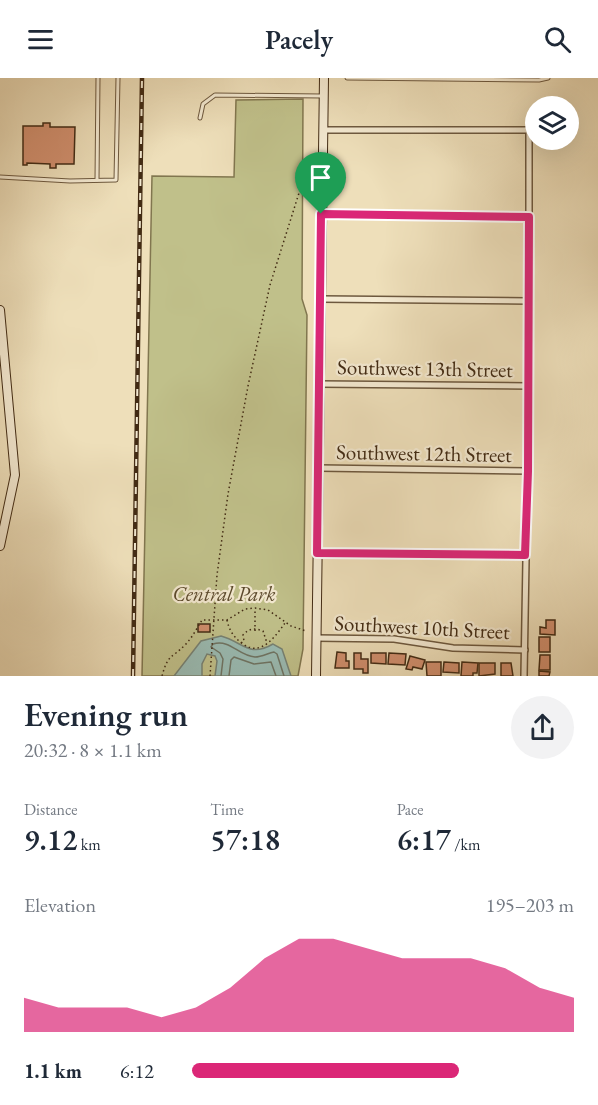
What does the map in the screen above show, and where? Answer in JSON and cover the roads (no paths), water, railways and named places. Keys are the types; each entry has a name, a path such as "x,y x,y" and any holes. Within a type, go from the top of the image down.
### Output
{"main road":[{"path":"316,676 324,78"},
{"path":"0,310 15,475 0,546"}],"street":[{"path":"323,130 529,130 529,386 524,676"},
{"path":"321,214 529,217"},
{"path":"321,299 529,301"},
{"name":"Southwest 13th Street","path":"320,384 529,386"},
{"name":"Southwest 12th Street","path":"318,468 528,471"},
{"path":"317,553 525,555"},
{"name":"Southwest 10th Street","path":"316,638 394,639 453,648 525,650"}],"lane":[{"path":"97,180 98,78"},
{"path":"0,177 70,181 116,180 118,78"},
{"path":"347,78 539,80 548,78"},
{"path":"200,118 203,104 215,95 323,96"}],"water":[{"path":"221,636 246,648 258,650 273,644 282,649 291,676 215,676 217,661 215,656 207,654 202,664 202,676 174,676 201,641"}],"railway":[{"path":"133,676 142,78"}],"park label":[{"name":"Central Park","path":"224,593"}]}
